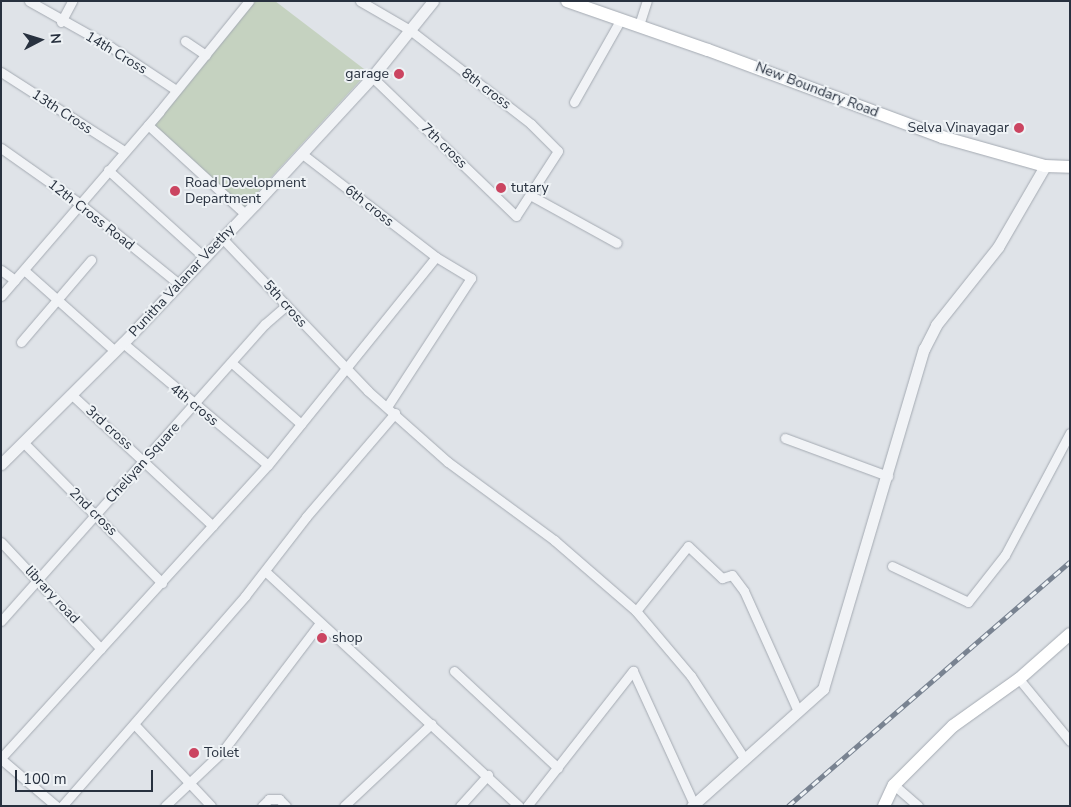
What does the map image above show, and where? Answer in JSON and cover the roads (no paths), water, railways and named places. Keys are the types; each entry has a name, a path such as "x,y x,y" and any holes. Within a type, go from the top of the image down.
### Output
{"main road":[{"name":"New Boundary Road","path":"567,1 639,25 942,137 1045,166 1070,167"},
{"path":"884,806 894,785 953,726 1018,679 1070,634"}],"street":[{"name":"14th Cross","path":"28,1 61,22 111,47 176,90"},
{"path":"61,22 72,1"},
{"path":"1,296 148,125 249,1"},
{"name":"8th cross","path":"360,1 410,30 531,124 558,151 530,195"},
{"name":"Punitha Valanar Veethy","path":"1,464 119,347 245,214 372,77 433,1"},
{"path":"639,25 648,1"},
{"path":"574,102 621,19"},
{"path":"185,41 206,55"},
{"name":"13th Cross","path":"1,72 124,152"},
{"name":"7th cross","path":"372,77 516,216 530,195"},
{"path":"148,125 245,214"},
{"name":"12th Cross Road","path":"1,148 79,203 179,284"},
{"name":"6th cross","path":"301,153 436,258 471,278 391,410"},
{"path":"527,806 633,671 693,805 823,689 888,476 924,349 936,325 998,247 1045,166"},
{"path":"108,170 204,257"},
{"path":"530,195 617,243"},
{"name":"5th cross","path":"222,238 346,371 448,462 554,540 636,611 691,676 744,758"},
{"path":"56,806 1,759 268,465 436,258"},
{"path":"21,342 91,260"},
{"path":"1,270 16,280"},
{"name":"4th cross","path":"24,270 57,299 195,405 268,465"},
{"name":"Cheliyan Square","path":"1,620 146,461 232,363 286,306"},
{"path":"232,363 301,424"},
{"name":"3rd cross","path":"72,395 146,461 213,526"},
{"path":"62,806 134,725 264,571 391,410"},
{"path":"892,566 968,602 1005,555 1070,433"},
{"path":"785,438 888,476"},
{"name":"2nd cross","path":"23,442 162,583"},
{"name":"library road","path":"1,542 38,579 101,650"},
{"path":"636,611 688,546 722,578 732,575 744,591 798,711"},
{"path":"264,571 488,775 519,806"},
{"path":"165,806 222,752 320,623"},
{"path":"454,670 558,768"},
{"path":"1018,679 1070,741"},
{"path":"344,806 431,724"},
{"path":"134,725 211,806"},
{"path":"460,806 488,775"},
{"path":"894,785 918,806"},
{"path":"262,806 269,799 279,800 286,806"}],"railway":[{"path":"788,806 1070,562"}],"place":[{"name":"garage","path":"399,74"},
{"name":"Selva Vinayagar","path":"1019,128"},
{"name":"tutary","path":"501,188"},
{"name":"Road Development Department","path":"175,191"},
{"name":"shop","path":"322,638"},
{"name":"Toilet","path":"194,753"}]}
